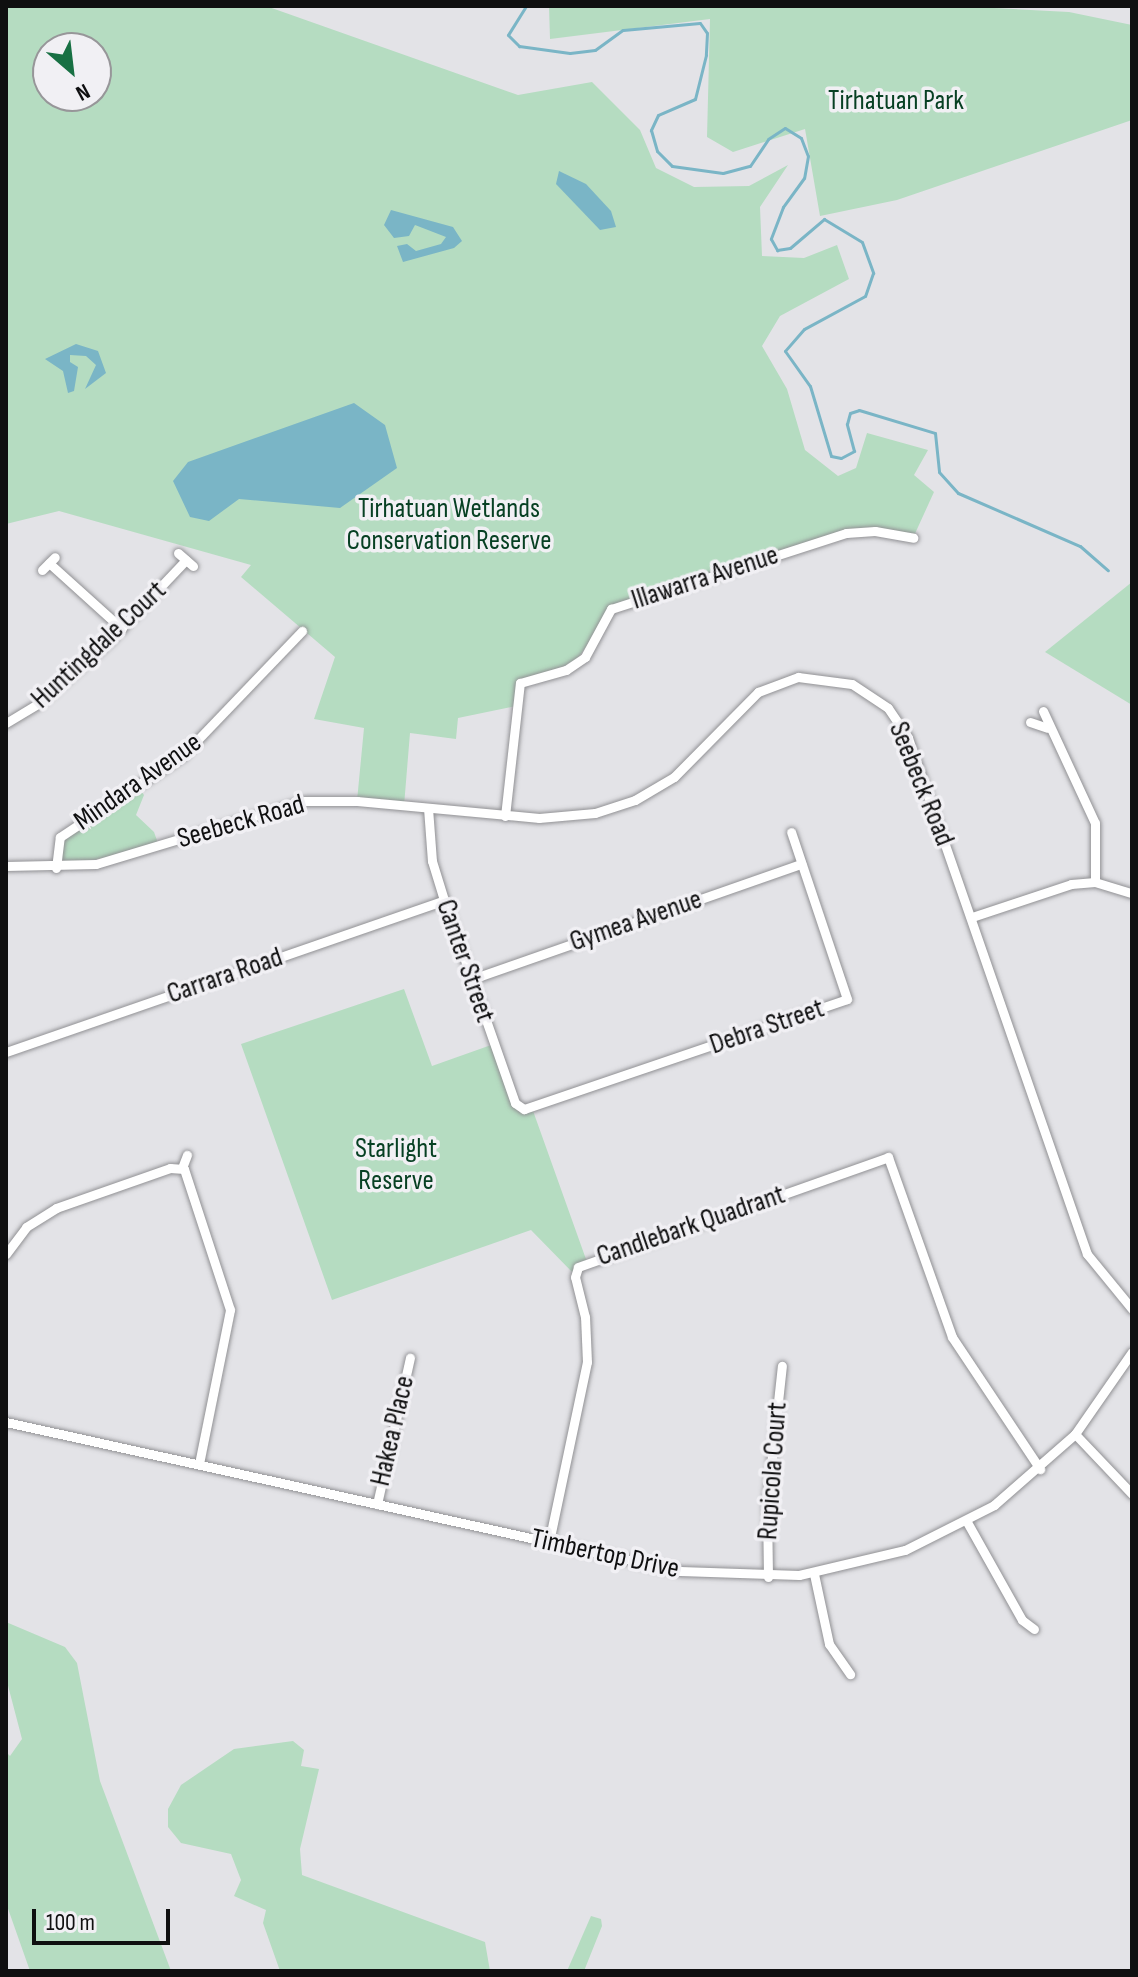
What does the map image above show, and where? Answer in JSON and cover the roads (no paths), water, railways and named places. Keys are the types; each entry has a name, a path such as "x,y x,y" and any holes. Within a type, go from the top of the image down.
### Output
{"street":[{"name":"Illawarra Avenue","path":"505,816 520,683 566,670 585,657 611,609 846,533 875,531 913,538"},
{"name":"Huntingdale Court","path":"6,723 39,703 122,629 186,560"},
{"path":"49,563 122,629"},
{"name":"Mindara Avenue","path":"56,868 60,837 189,749 302,631"},
{"name":"Seebeck Road","path":"6,866 56,868 123,858 305,801 569,818 635,800 687,767 758,692 798,677 835,679 872,695 904,730 972,917 1087,1254 1128,1296 1132,1309"},
{"path":"1043,711 1047,728 1095,823 1095,882"},
{"path":"1030,722 1047,728"},
{"name":"Canter Street","path":"428,808 432,861 519,1108"},
{"name":"Debra Street","path":"519,1108 847,999 791,832"},
{"name":"Gymea Avenue","path":"472,979 801,864"},
{"path":"972,917 1056,888 1095,882 1132,893"},
{"name":"Carrara Road","path":"6,1052 444,900"},
{"name":"Candlebark Quadrant","path":"549,1542 587,1362 585,1317 575,1277 578,1267 891,1153 952,1337 1040,1469"},
{"path":"187,1155 182,1168 230,1310 199,1464"},
{"path":"6,1254 26,1227 49,1211 182,1168"},
{"name":"Timbertop Drive","path":"6,1422 690,1572 768,1577 814,1574 885,1557 967,1522 1040,1469 1075,1434 1132,1352"},
{"name":"Hakea Place","path":"377,1504 410,1358"},
{"name":"Rupicola Court","path":"768,1577 767,1503 782,1366"},
{"path":"1075,1434 1132,1494"},
{"path":"967,1522 1022,1620 1034,1629"},
{"path":"814,1574 829,1644 850,1674"}],"water":[{"path":"559,171 586,184 611,211 616,227 600,230 556,184"},
{"path":"391,210 453,227 462,241 454,248 403,262 397,246 407,244 416,251 441,244 446,237 415,225 409,236 394,238 384,225"},
{"path":"76,344 98,351 106,373 85,389 96,365 86,356 70,355 70,362 78,367 74,391 68,393 63,371 45,359"},
{"path":"354,403 385,425 397,468 340,508 239,499 209,521 190,517 173,481 188,462"}],"waterway":[{"path":"526,6 508,35 519,46 570,53 595,50 623,30 700,23 707,33 706,55 695,99 658,115 651,130 657,151 672,166 723,173 750,166 768,139 785,128 801,138 808,156 804,178 783,207 771,239 777,250 790,248 824,219 862,242 873,273 865,296 804,329 785,351 810,386 831,456 841,458 854,451 847,424 850,413 859,410 935,433 939,472 958,493 1080,546 1108,570"}],"park label":[{"name":"Tirhatuan Park","path":"896,101"},
{"name":"Tirhatuan Wetlands Conservation Reserve","path":"449,525"},
{"name":"Starlight Reserve","path":"396,1165"}]}
